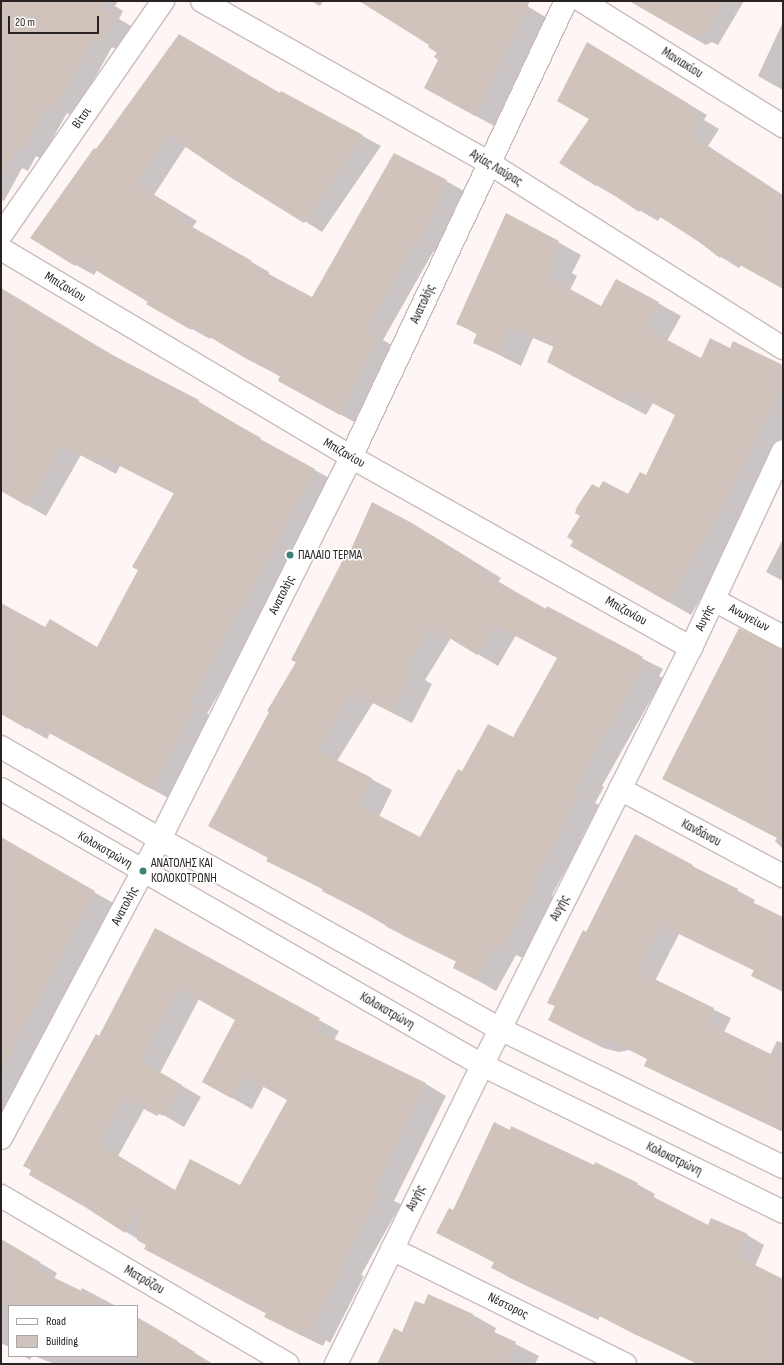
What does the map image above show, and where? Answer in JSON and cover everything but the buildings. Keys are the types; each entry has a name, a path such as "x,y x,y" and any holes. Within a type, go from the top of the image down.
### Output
{"street":[{"name":"Βίτσι","path":"1,235 163,1"},
{"name":"Αγίας Λαύρας","path":"202,1 489,163 783,348"},
{"name":"Ανατολής","path":"1,1138 160,839 351,457 566,1"},
{"name":"Μανιακίου","path":"582,1 783,126"},
{"name":"Μπιζανίου","path":"1,249 351,457 691,648"},
{"name":"Αυγής","path":"336,1364 482,1065 691,648 783,451"},
{"name":"Ανωγείων","path":"714,600 783,637"},
{"path":"1,747 160,839 500,1029 783,1167"},
{"name":"Κολοκοτρώνη","path":"1,789 143,872 482,1065 783,1212"},
{"name":"Κανδάνου","path":"620,789 783,876"},
{"name":"Ματρόζου","path":"1,1196 287,1364"},
{"name":"Νέστορος","path":"392,1249 625,1364"}],"place":[{"name":"ΠΑΛΑΙΟ ΤΕΡΜΑ","path":"290,555"},
{"name":"ΑΝΑΤΟΛΗΣ ΚΑΙ ΚΟΛΟΚΟΤΡΩΝΗ","path":"143,871"}]}
